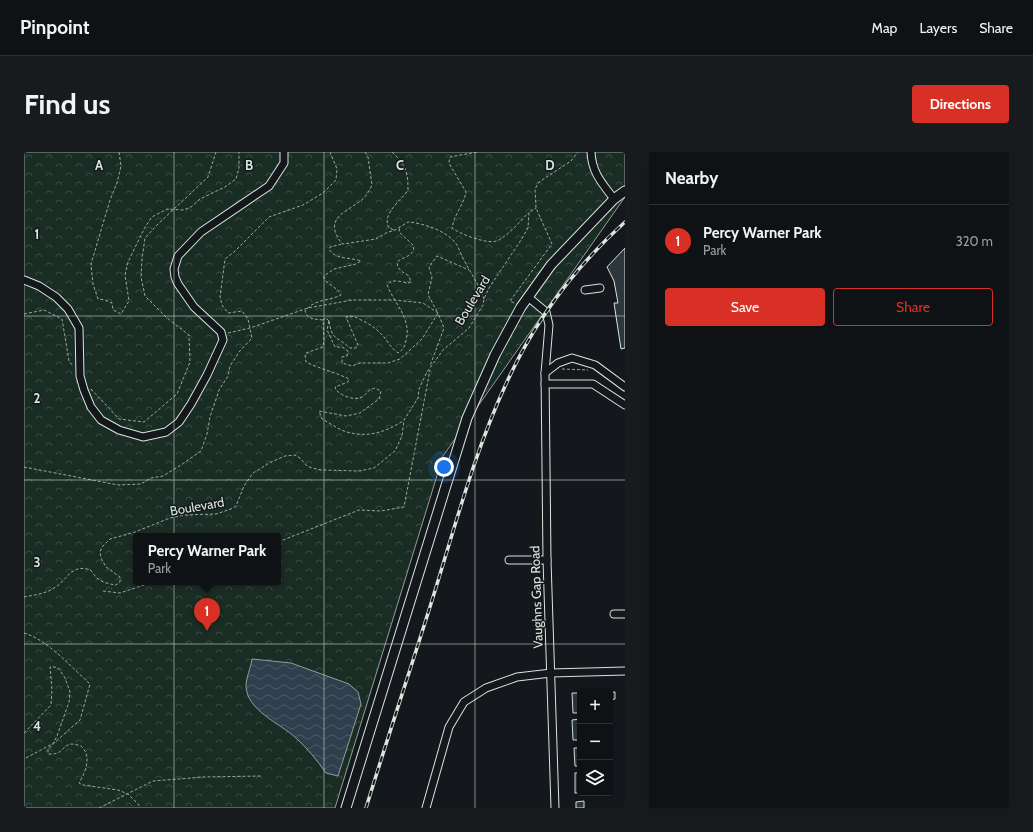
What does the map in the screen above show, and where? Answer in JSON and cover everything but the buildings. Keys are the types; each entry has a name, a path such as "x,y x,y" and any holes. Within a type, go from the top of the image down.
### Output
{"main road":[{"path":"346,808 467,418 495,355 520,308 551,265 614,199 625,191"}],"street":[{"path":"24,280 39,286 56,297 68,309 79,328 80,376 91,407 101,420 119,430 143,437 166,432 179,422 191,404 210,369 223,340 222,335 215,326 194,307 178,284 174,269 178,256 201,232 269,186 284,164 284,152"},
{"path":"591,152 592,164 598,179 614,199"},
{"path":"586,290 600,288"},
{"name":"Vaughns Gap Road","path":"528,297 546,312 549,325 545,373 546,560 555,808"},
{"path":"545,373 558,362 572,358 595,365 625,387"},
{"path":"545,384 593,384 625,404"},
{"path":"509,560 546,560"},
{"path":"614,614 625,614"},
{"path":"426,808 449,727 464,702 486,688 517,677 551,673 625,671"}],"path":[{"path":"119,152 121,166 117,183 110,200 91,264 93,284 98,299 105,300 112,304 113,310 121,314 129,301 126,275 128,262 145,227 152,217 163,210 183,210 191,208 200,199 225,187 236,179 239,168 238,152"},
{"path":"88,385 119,419 144,422 177,394 190,362 189,335 167,318 145,296 141,277 145,238 208,177 216,152"},
{"path":"24,467 118,485 133,485 140,484 151,478 163,476 181,466 201,451 219,390 228,376 230,366 239,352 252,338 248,319 242,311 228,312 222,305 220,297 225,260 269,218 303,205 323,193 336,180 337,169 330,152"},
{"path":"342,244 334,229 336,219 366,196 372,185 368,157 364,152"},
{"path":"392,152 406,168 408,180 408,190 388,216 387,226 395,230"},
{"path":"477,152 450,157 450,165 466,192 465,198 459,207 452,228 476,240 496,241 510,232 529,212 536,208"},
{"path":"520,308 510,301 552,244 536,208 534,194 536,185 547,176 571,161 578,152"},
{"name":"Boulevard","path":"24,597 53,589 58,586 68,574 78,568 88,569 101,580 116,585 120,582 120,577 106,567 101,558 102,547 110,539 135,532 170,518 185,514 216,514 231,509 236,506 244,486 253,473 271,462 285,456 295,455 307,466 322,470 359,471 374,468 395,451 402,436 404,420 418,398 419,389 430,368 443,350 469,328 482,305 484,298 528,228 529,212"},
{"path":"329,321 326,318 323,320 310,318 306,311 309,306 341,295 338,290 326,282 324,276 334,269 356,264 361,261 336,256 331,253 329,249 330,247 342,244 371,241 408,222 420,223 442,233 456,244 484,298"},
{"path":"329,321 330,331 334,337 342,340 350,348 356,348 358,345 346,317 350,316 370,324 398,353 404,349 408,334 406,323 403,313 394,300 387,285 389,282 393,281 411,282 409,276 400,271 397,266 400,260 411,255 414,250 414,246 399,232 400,226"},
{"path":"281,541 358,510 381,511 404,507 430,368 444,328 428,295 432,277 429,266 437,256 470,271"},
{"path":"524,282 528,285"},
{"path":"222,335 250,328 308,308 352,300 394,300 423,303 438,313"},
{"path":"24,314 44,310 62,320 69,361 73,366"},
{"path":"329,321 327,330 334,347 342,347 348,351 347,356 342,357 342,363 352,366 360,362 388,363 400,359 422,339 438,313"},
{"path":"323,320 323,347 306,353 306,362 318,368 350,379 348,382 336,387 336,390 340,395 351,398 361,398 374,388 381,391 381,394 379,399 360,413 346,416 320,411 322,419 346,432 370,434 389,429 404,420"},
{"path":"558,370 594,371"},
{"path":"103,591 120,593 144,585"},
{"path":"24,633 30,635 50,648 90,684 80,720 48,749 48,754 58,754 66,746 71,744 81,746 85,749 87,754 87,764 79,783 83,785 118,790 128,794 139,805 139,808"},
{"path":"24,733 50,705 52,689 50,667 59,669 65,678 70,692 69,702 54,743 24,759"},
{"path":"99,808 153,781 204,777 262,776"}],"green space":[{"path":"24,152 625,152 625,197 443,456 335,808 24,808"}],"water":[{"path":"252,659 291,663 349,684 358,692 361,704 338,776 326,773 312,754 300,742 289,732 265,716 252,703 246,686"}],"railway":[{"path":"366,808 426,621 475,461 506,384 529,339 557,297 589,258 625,222"}],"place":[{"name":"Percy Warner Park","path":"207,631"}]}
